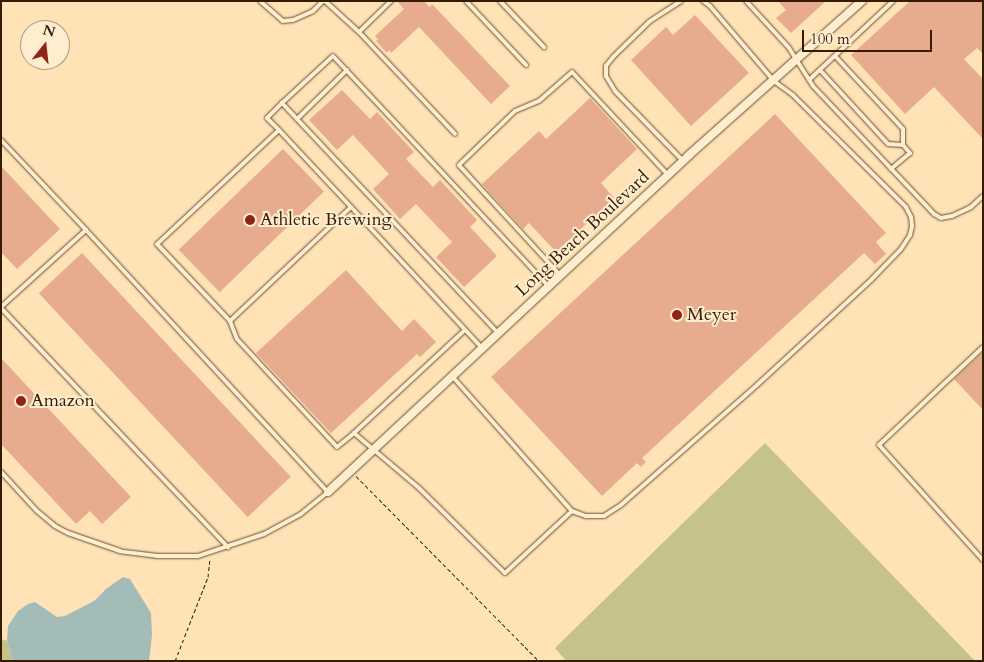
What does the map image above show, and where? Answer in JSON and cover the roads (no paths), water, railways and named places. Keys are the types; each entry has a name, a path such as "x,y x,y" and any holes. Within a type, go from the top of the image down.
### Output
{"street":[{"name":"Long Beach Boulevard","path":"328,492 683,161 862,1"}],"lane":[{"path":"260,1 283,21 293,20 313,11 324,1 359,32 455,134"},
{"path":"359,32 392,1"},
{"path":"466,1 526,65"},
{"path":"500,1 544,47"},
{"path":"681,1 676,2 649,22 614,56 606,66 606,76 615,91 683,161"},
{"path":"452,376 572,511 594,518 604,516 622,505 757,386 871,280 901,249 910,235 912,226 911,217 906,207 793,96 774,81 710,6 703,1"},
{"path":"746,1 789,48 809,80 934,214 941,218 962,212 983,196"},
{"path":"809,80 894,1"},
{"path":"482,348 267,118 282,103 333,56 548,286"},
{"path":"835,56 903,129 904,145 910,153 891,169"},
{"path":"297,120 347,70"},
{"path":"820,70 888,144 904,145"},
{"path":"560,275 459,165 515,111 539,101 572,72 668,175"},
{"path":"282,103 498,333"},
{"path":"279,130 157,244 230,321 237,339 337,447 465,330"},
{"path":"1,140 328,492 301,514 264,534 228,547 198,556 139,554 90,542 55,526 36,510 1,472"},
{"path":"230,321 350,207"},
{"path":"86,230 1,308 228,547"},
{"path":"983,347 879,445 983,560"},
{"path":"354,432 419,488 505,573 572,511"}],"water":[{"path":"123,577 130,579 151,613 152,635 149,661 13,661 7,641 8,626 18,611 28,604 35,602 57,617 65,616 94,601 106,589"}],"place":[{"name":"Athletic Brewing","path":"250,220"},
{"name":"Meyer","path":"677,315"},
{"name":"Amazon","path":"21,401"}]}
